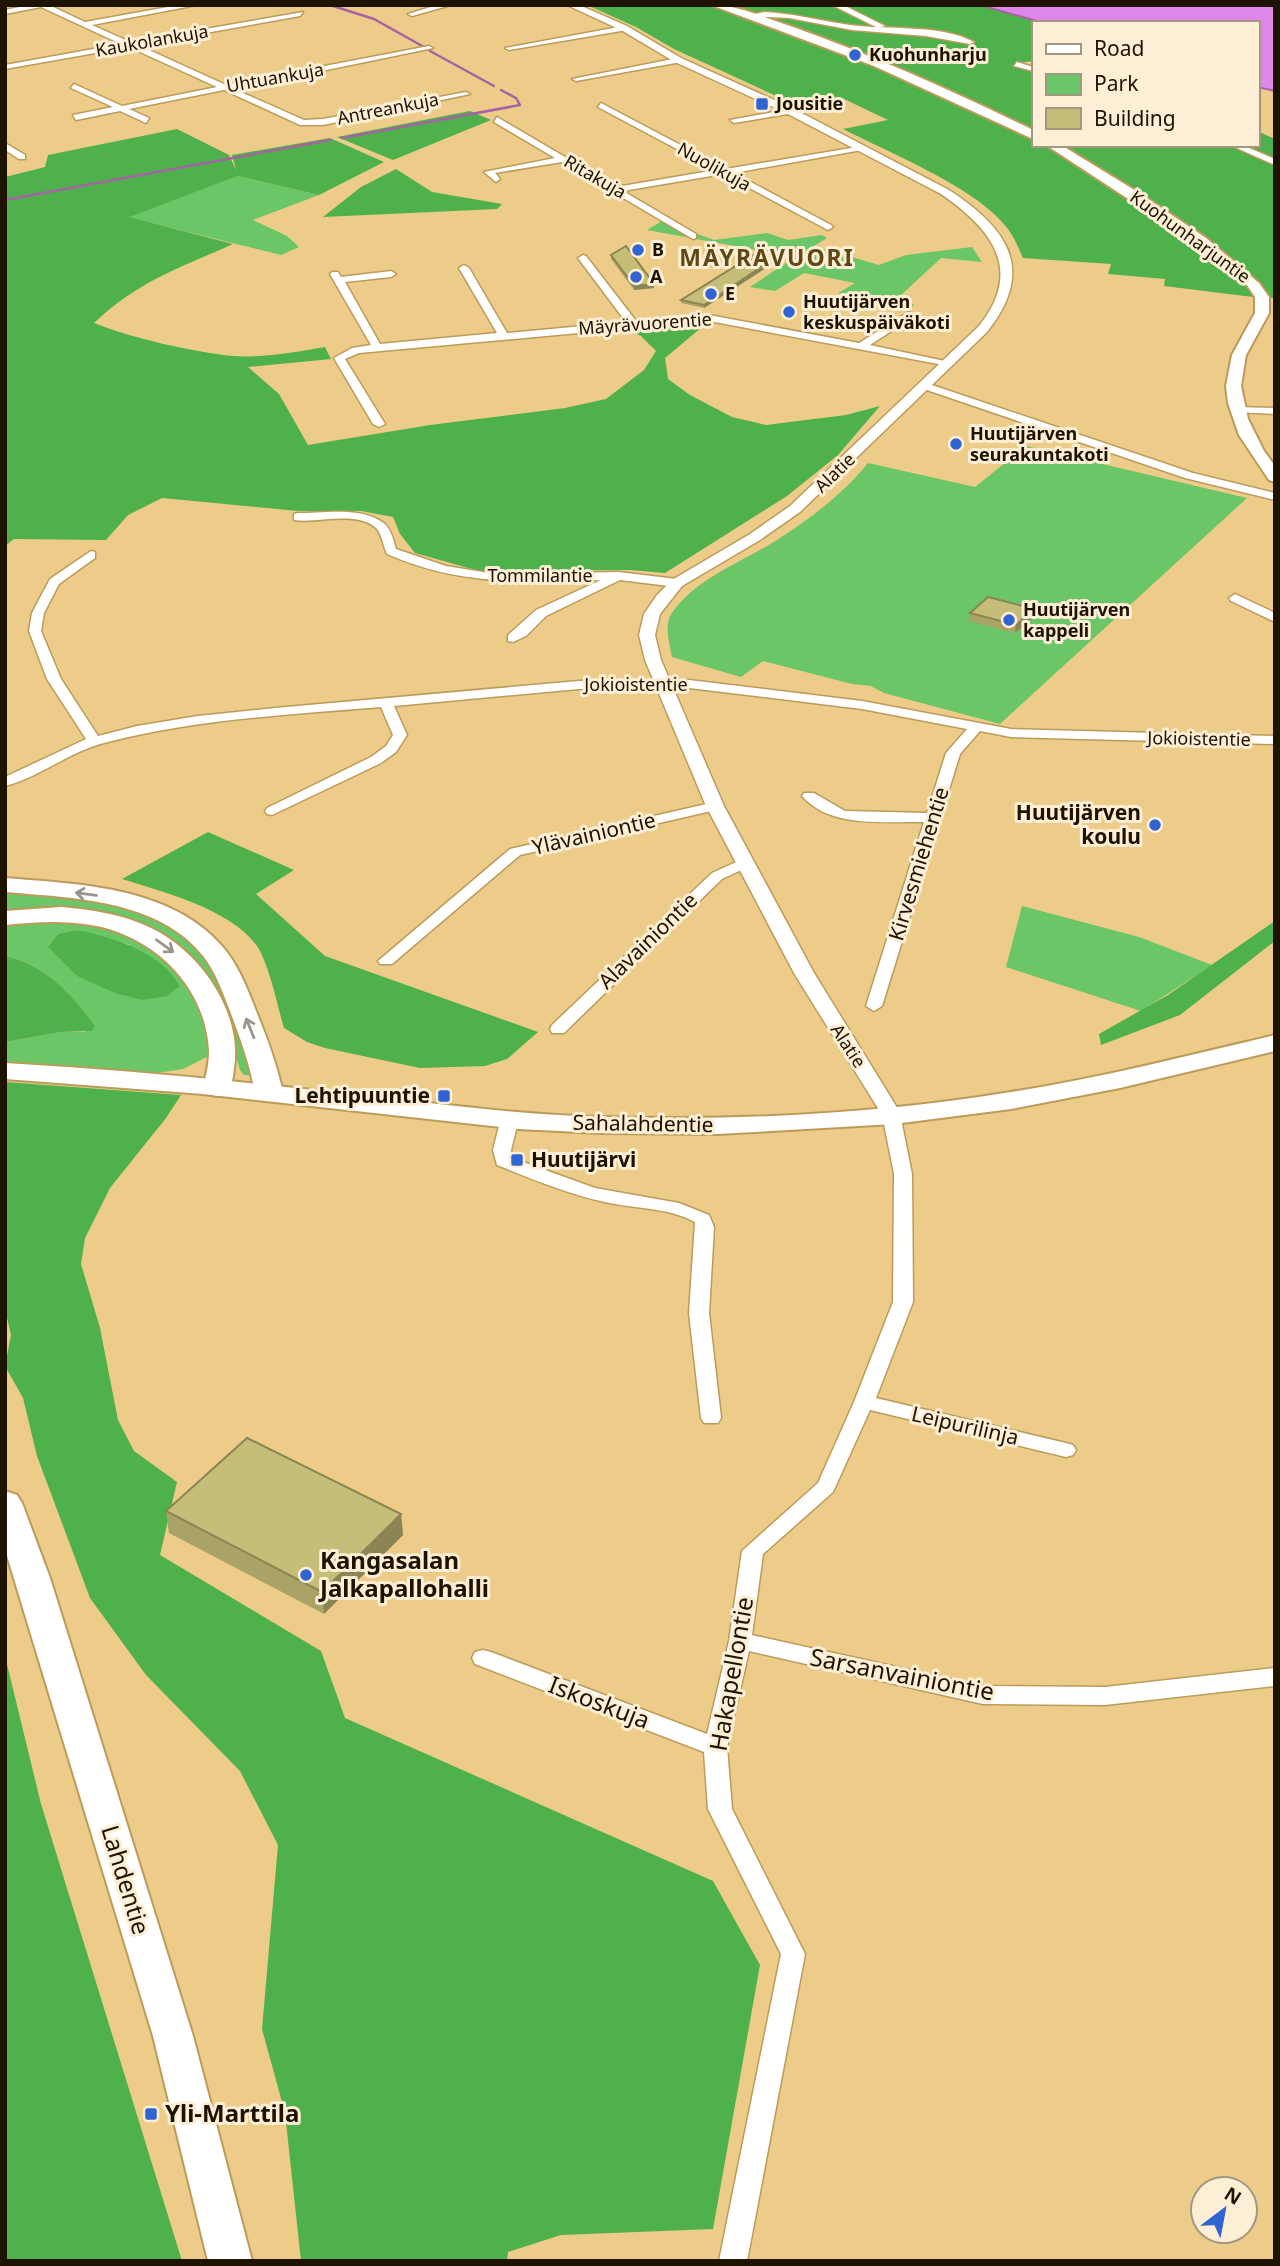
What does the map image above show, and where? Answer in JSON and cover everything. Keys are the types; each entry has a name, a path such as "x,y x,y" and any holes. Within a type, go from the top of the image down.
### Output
{"main road":[{"path":"716,5 847,50 1032,135"},
{"name":"Kuohunharjuntie","path":"1055,147 1161,213 1234,265 1255,284 1262,295 1264,309 1233,373 1238,410 1247,434 1275,477"},
{"path":"5,885 116,898 155,911 183,925 212,951 232,984 264,1065 269,1093"},
{"path":"5,918 52,914 99,918 141,932 181,958 209,1001 220,1030 223,1053 217,1088"},
{"name":"Sahalahdentie","path":"5,1071 217,1088 598,1125 744,1126 891,1114 1067,1091 1275,1043"},
{"path":"5,1479 33,1578"},
{"name":"Lahdentie","path":"5,1503 33,1578 173,2036 230,2261"}],"street":[{"path":"5,12 42,5 224,87"},
{"path":"84,24 193,5"},
{"path":"412,14 447,5"},
{"name":"Alatie","path":"571,5 624,28 678,60 790,111 945,192 984,221 1004,249 1005,289 995,314 970,343 795,509 755,537 677,583 662,598 652,614 647,635 653,660 715,806 804,973 891,1114"},
{"path":"836,5 883,26 875,30"},
{"name":"Kaukolankuja","path":"5,67 299,14"},
{"path":"751,16 781,14 851,28 933,34 970,42"},
{"path":"509,48 624,28"},
{"name":"Uhtuankuja","path":"76,117 429,48"},
{"path":"576,79 678,60"},
{"path":"1017,64 1032,69"},
{"path":"74,86 146,120"},
{"name":"Antreankuja","path":"224,87 310,123 466,94"},
{"name":"Nuolikuja","path":"601,105 723,173 828,227"},
{"path":"734,120 790,111"},
{"name":"Ritakuja","path":"497,120 693,236"},
{"path":"5,146 22,157"},
{"path":"1239,147 1275,162"},
{"path":"617,190 863,149"},
{"path":"496,179 488,172 564,159"},
{"path":"583,258 633,324"},
{"path":"464,268 504,335"},
{"path":"377,346 337,277 391,274"},
{"path":"862,346 909,315"},
{"name":"Mäyrävuorentie","path":"379,424 339,358 356,350 377,346 709,318 949,363"},
{"path":"925,386 1189,476 1275,497"},
{"path":"1238,410 1275,411"},
{"name":"Tommilantie","path":"298,517 350,517 370,521 382,527 391,551 409,559 484,577 501,579 618,576 677,583"},
{"path":"91,555 54,582 37,613 35,631 54,679 94,741"},
{"path":"513,638 526,632 531,621 541,613 618,576"},
{"path":"1235,598 1275,618"},
{"name":"Jokioistentie","path":"5,782 94,741 137,730 198,720 579,685 665,683 862,705 976,728 1063,736 1275,740"},
{"path":"272,811 354,773 391,749 400,735 386,702"},
{"name":"Kirvesmiehentie","path":"874,1006 953,753 976,728"},
{"path":"809,796 834,812 844,815 933,818"},
{"name":"Ylävainiontie","path":"386,961 515,852 715,806"},
{"name":"Alavainiontie","path":"558,1029 717,876 745,863"},
{"name":"Hakapellontie","path":"733,2261 793,1954 720,1809 715,1747 740,1641 753,1551 826,1487 864,1402 903,1302 903,1174 891,1114"},
{"path":"510,1118 503,1161 554,1182 604,1197 675,1208 703,1219 705,1227 699,1313 711,1418"},
{"name":"Leipurilinja","path":"864,1402 1066,1450"},
{"name":"Sarsanvainiontie","path":"740,1641 983,1695 1105,1696 1275,1677"},
{"name":"Iskoskuja","path":"483,1658 715,1747"}],"green space":[{"path":"587,5 980,5 1037,21 1032,21 1032,61 1019,63 1032,69 1032,147 1259,147 1259,132 1275,139 1275,298 1164,286 1165,279 1108,274 1111,264 1023,258 1005,225 969,195 927,170 843,129 888,120 842,98 796,105 674,49 636,27"},
{"path":"470,111 491,120 393,160 337,137"},
{"path":"177,129 229,155 236,170 232,155 330,138 384,162 319,195 238,176 129,217 233,244 143,286 94,323 162,344 233,356 291,353 325,347 331,359 248,367 279,394 308,445 430,425 565,408 606,399 644,370 656,351 641,336 629,330 674,323 708,322 665,358 668,379 690,395 732,417 766,425 846,415 880,406 838,455 787,496 665,573 630,570 479,571 415,553 400,534 393,517 361,511 298,511 162,498 128,515 106,540 14,539 5,546 5,177 45,167 48,155"},
{"path":"396,169 432,192 502,204 497,209 323,217 361,187"},
{"path":"238,176 319,195 253,220 287,236 299,247 281,255 127,217"},
{"path":"662,221 714,240 767,233 788,240 822,235 827,238 814,246 879,265 906,255 972,247 982,262 941,258 901,295 914,305 908,309 838,293 855,283 804,273 775,291 750,287 795,257 647,230"},
{"path":"1026,446 1247,498 1000,724 884,693 871,686 852,684 763,661 741,677 672,657 669,621 684,598 722,570 777,540 814,514 848,485 868,463 975,487"},
{"path":"208,832 294,870 256,894 325,956 538,1032 507,1059 485,1066 420,1068 307,1042 284,1028 262,955 252,940 238,927 220,915 179,897 122,879"},
{"path":"5,890 68,897 129,909 157,920 183,936 205,957 228,995 253,1076 244,1075 240,1070 222,1007 203,973 189,955 175,944 147,928 5,913"},
{"path":"1022,906 1139,937 1212,965 1141,1011 1006,967"},
{"path":"79,920 116,929 158,952 186,980 196,996 207,1035 207,1057 183,1069 157,1073 5,1062 5,1042 61,1032 85,1032 95,1026 57,982 33,967 5,956 5,923","holes":["77,930 131,945 48,947 58,934"]},
{"path":"1275,921 1275,941 1180,1015 1101,1045 1099,1034 1168,995"},
{"path":"77,930 121,942 148,955 171,974 180,986 167,996 142,1000 115,993 77,976 48,947 58,934"},
{"path":"5,956 33,967 57,982 95,1026 92,1031 61,1032 5,1042"},
{"path":"5,1082 181,1095 110,1188 85,1238 81,1264 100,1328 118,1420 134,1451 177,1482 160,1555 321,1651 345,1718 713,1881 760,1965 713,2229 561,2235 508,2252 507,2261 301,2261 285,2113 262,2029 278,1845 240,1771 146,1675 90,1598 37,1456 23,1398 5,1366 11,1335 5,1309"},
{"path":"5,1656 41,1804 182,2261 5,2261"}],"shaded area":[{"path":"980,5 1275,5 1275,91 1259,87 1259,21 1037,21"}],"building":[{"path":"626,246 654,284 634,286 611,255"},
{"path":"758,252 766,264 704,305 681,300"},
{"path":"988,597 1034,609 1016,625 970,613"},
{"name":"Kangasalan Jalkapallohalli","path":"247,1438 401,1514 322,1592 166,1511"}],"waterway":[{"path":"333,6 374,19 424,47"},
{"path":"430,51 494,86"},
{"path":"342,138 520,105 516,98 501,90"},
{"path":"5,200 330,140"}],"place":[{"name":"Kuohunharju","path":"855,55"},
{"name":"Jousitie","path":"762,104"},
{"name":"B","path":"638,250"},
{"name":"A","path":"636,277"},
{"name":"E","path":"711,294"},
{"name":"Huutijärven keskuspäiväkoti","path":"789,312"},
{"name":"Huutijärven seurakuntakoti","path":"956,444"},
{"name":"Huutijärven kappeli","path":"1009,620"},
{"name":"Huutijärven koulu","path":"1155,825"},
{"name":"Lehtipuuntie","path":"444,1096"},
{"name":"Huutijärvi","path":"517,1160"},
{"name":"Kangasalan Jalkapallohalli","path":"306,1575"},
{"name":"Yli-Marttila","path":"151,2114"}],"district":[{"name":"MÄYRÄVUORI","path":"767,258"}]}
